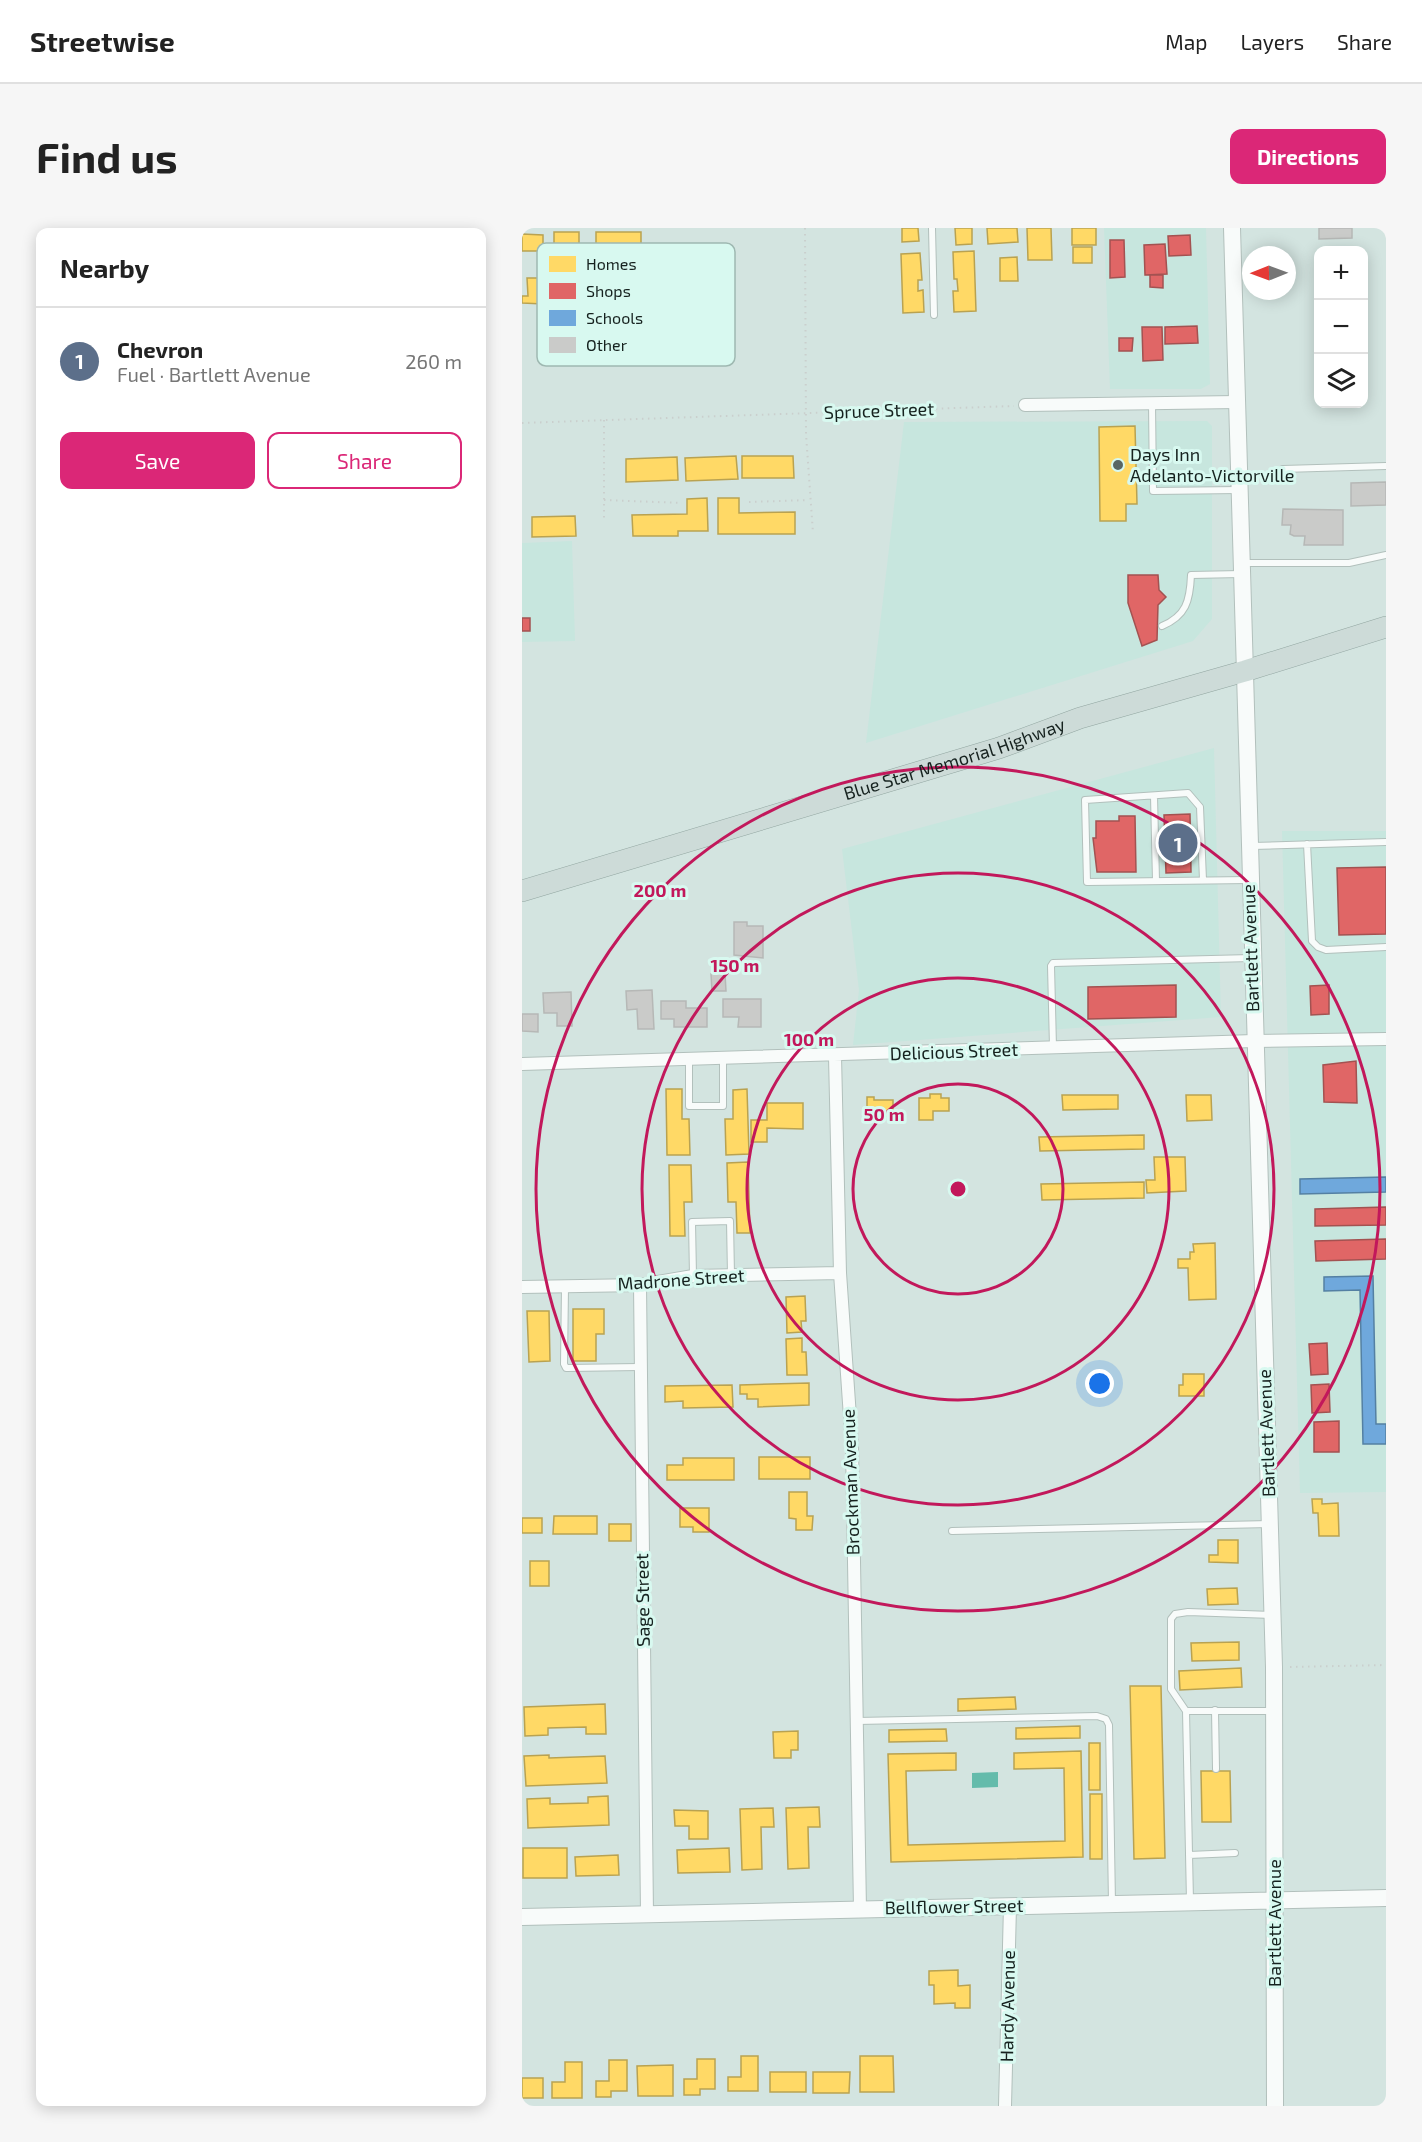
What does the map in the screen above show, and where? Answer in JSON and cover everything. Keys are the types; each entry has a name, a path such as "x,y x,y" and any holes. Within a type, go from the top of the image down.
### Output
{"highway":[{"name":"Blue Star Memorial Highway","path":"522,891 999,748 1080,718 1245,671 1386,627"}],"street":[{"name":"Bartlett Avenue","path":"1232,228 1251,958 1273,1615 1276,1900 1275,2106"},
{"path":"1025,405 1237,402"},
{"name":"Delicious Street","path":"522,1064 835,1056 1254,1041 1386,1040"},
{"name":"Brockman Avenue","path":"835,1056 840,1273 852,1446 860,1909"},
{"name":"Madrone Street","path":"522,1287 640,1285 693,1276 840,1273"},
{"name":"Sage Street","path":"640,1285 647,1914"},
{"name":"Bellflower Street","path":"522,1917 1386,1898"},
{"name":"Hardy Avenue","path":"1005,2106 1010,1906"}],"lane":[{"path":"932,228 934,315"},
{"path":"1152,403 1153,491 1239,490"},
{"path":"1283,469 1386,466"},
{"path":"1162,626 1185,610 1190,594 1191,575 1242,568 1349,563 1386,555"},
{"path":"1203,880 1200,807 1188,793 1085,800 1087,882 1249,880"},
{"path":"1154,796 1156,881"},
{"path":"1248,846 1386,842"},
{"path":"1307,844 1312,941 1318,947 1326,950 1386,947"},
{"path":"1053,1048 1051,966 1053,963 1251,958"},
{"path":"689,1059 689,1106 723,1106 723,1059"},
{"path":"693,1276 692,1221 730,1221 731,1275"},
{"path":"565,1286 566,1368 640,1367"},
{"path":"952,1531 1270,1524"},
{"path":"1190,1902 1186,1711 1171,1689 1171,1619 1175,1614 1188,1612 1273,1615"},
{"path":"1215,1710 1216,1769"},
{"path":"1186,1711 1274,1711"},
{"path":"857,1721 1097,1716 1106,1719 1109,1725 1112,1904"},
{"path":"1189,1854 1235,1853"}],"path":[{"path":"806,228 806,413 813,533"},
{"name":"Spruce Street","path":"522,423 1025,405"},
{"path":"604,420 604,518"},
{"path":"604,500 682,503"},
{"path":"749,502 810,500"},
{"path":"1274,1667 1386,1665"}],"shaded area":[{"path":"1104,228 1206,228 1210,384 1201,389 1110,389"},
{"path":"1207,421 1212,426 1212,619 1193,641 866,743 904,422"},
{"path":"572,541 575,641 522,642 522,543"},
{"path":"1214,748 1221,1017 853,1045 859,990 842,849"},
{"path":"1282,831 1386,831 1386,1492 1300,1493"},
{"path":"998,1772 998,1787 972,1788 972,1773"}],"building: Homes":[{"path":"902,228 918,228 919,241 902,242"},
{"path":"955,228 972,228 972,244 956,245"},
{"path":"987,228 1017,228 1018,242 988,244"},
{"path":"1027,228 1051,228 1052,260 1028,260"},
{"path":"1072,228 1096,228 1096,245 1072,245"},
{"path":"554,232 579,232 579,243 554,243"},
{"path":"596,232 641,232 641,243 596,243"},
{"path":"522,234 543,235 543,243 537,243 537,251 522,251"},
{"path":"1073,247 1092,247 1092,263 1073,263"},
{"path":"974,251 976,311 954,312 953,291 958,291 957,279 954,279 953,252"},
{"path":"920,253 922,280 918,280 918,291 923,290 924,312 903,313 901,254"},
{"path":"1017,257 1018,281 1000,281 1000,258"},
{"path":"527,278 537,278 537,304 522,303 522,296 528,296"},
{"name":"Days Inn Adelanto-Victorville","path":"1135,426 1137,504 1126,504 1126,521 1100,521 1099,427"},
{"path":"736,456 738,479 686,481 685,458"},
{"path":"742,456 793,456 794,478 742,478"},
{"path":"677,457 678,480 626,482 626,459"},
{"path":"707,498 708,531 678,531 678,536 633,536 632,515 687,514 687,499"},
{"path":"718,498 739,498 739,513 795,512 795,534 718,534"},
{"path":"575,516 576,536 532,537 532,517"},
{"path":"666,1089 682,1089 682,1119 689,1119 690,1155 667,1155"},
{"path":"747,1089 749,1154 726,1155 725,1119 733,1119 733,1090"},
{"path":"930,1094 941,1094 941,1098 949,1098 949,1111 933,1111 933,1120 919,1120 919,1098 930,1098"},
{"path":"1062,1095 1118,1095 1118,1109 1063,1110"},
{"path":"1186,1095 1211,1095 1212,1120 1187,1121"},
{"path":"867,1097 874,1097 874,1100 893,1100 893,1116 878,1116 878,1121 867,1121"},
{"path":"767,1103 803,1103 803,1129 767,1128 767,1142 751,1142 751,1120 767,1120"},
{"path":"1144,1135 1144,1149 1040,1151 1039,1137"},
{"path":"1154,1157 1185,1157 1186,1191 1147,1193 1146,1180 1155,1180"},
{"path":"748,1162 750,1233 737,1233 736,1202 728,1202 727,1163"},
{"path":"669,1165 691,1165 692,1202 684,1202 685,1236 670,1236"},
{"path":"1144,1182 1144,1198 1042,1200 1041,1184"},
{"path":"1215,1243 1216,1299 1189,1300 1188,1268 1178,1268 1178,1259 1190,1259 1190,1252 1194,1252 1193,1244"},
{"path":"805,1296 806,1321 801,1321 802,1332 787,1333 786,1297"},
{"path":"573,1309 604,1309 604,1334 596,1334 596,1361 573,1361"},
{"path":"527,1311 549,1311 550,1361 529,1362"},
{"path":"802,1338 802,1352 806,1352 807,1375 787,1375 786,1339"},
{"path":"1183,1374 1204,1374 1204,1396 1179,1396 1179,1385 1183,1385"},
{"path":"809,1383 809,1405 758,1407 758,1399 747,1399 747,1394 740,1394 740,1385"},
{"path":"732,1385 733,1407 683,1408 683,1401 665,1402 665,1386"},
{"path":"759,1457 810,1457 810,1479 759,1479"},
{"path":"683,1458 734,1458 734,1480 667,1480 667,1465 683,1465"},
{"path":"789,1492 807,1492 807,1516 813,1516 812,1530 796,1530 796,1519 789,1518"},
{"path":"1312,1499 1322,1499 1322,1504 1338,1503 1339,1536 1319,1536 1318,1513 1313,1513"},
{"path":"680,1508 709,1508 709,1532 693,1532 693,1527 680,1527"},
{"path":"554,1516 597,1516 597,1534 553,1534"},
{"path":"522,1518 542,1518 542,1533 522,1533"},
{"path":"609,1524 631,1524 631,1541 609,1541"},
{"path":"1218,1540 1238,1540 1238,1563 1209,1562 1209,1555 1218,1555"},
{"path":"530,1561 549,1561 549,1586 530,1586"},
{"path":"1237,1588 1238,1604 1208,1605 1207,1589"},
{"path":"1239,1642 1239,1660 1192,1661 1191,1643"},
{"path":"1241,1668 1242,1687 1180,1690 1179,1671"},
{"path":"1130,1686 1161,1686 1165,1858 1134,1859"},
{"path":"1015,1697 1016,1709 958,1711 958,1699"},
{"path":"605,1704 606,1734 586,1734 586,1727 548,1728 548,1735 525,1736 524,1707"},
{"path":"1080,1726 1080,1738 1016,1739 1016,1728"},
{"path":"946,1729 947,1741 889,1742 889,1730"},
{"path":"798,1731 798,1750 791,1750 791,1758 774,1758 773,1732"},
{"path":"1089,1743 1100,1743 1100,1790 1089,1790"},
{"path":"1081,1751 1083,1857 891,1862 888,1754 956,1753 956,1770 906,1771 908,1845 1065,1841 1064,1768 1014,1769 1014,1753"},
{"path":"549,1755 549,1758 605,1756 607,1783 526,1786 524,1756"},
{"path":"1201,1771 1230,1771 1231,1822 1202,1822"},
{"path":"1090,1794 1102,1794 1102,1859 1090,1859"},
{"path":"608,1796 609,1825 528,1828 527,1799 550,1798 550,1804 588,1803 588,1797"},
{"path":"819,1807 820,1827 808,1827 809,1868 788,1869 786,1808"},
{"path":"773,1808 774,1827 761,1827 762,1869 742,1870 740,1809"},
{"path":"674,1810 708,1811 708,1839 689,1839 689,1826 675,1826"},
{"path":"523,1848 567,1848 567,1878 523,1878"},
{"path":"729,1848 730,1872 678,1873 677,1850"},
{"path":"618,1855 619,1875 576,1876 575,1857"},
{"path":"958,1970 958,1986 970,1985 970,2008 955,2008 955,2003 934,2004 934,1985 929,1985 929,1971"},
{"path":"741,2056 758,2056 758,2091 728,2091 728,2077 741,2077"},
{"path":"860,2056 893,2056 894,2092 860,2092"},
{"path":"697,2059 715,2059 715,2089 700,2089 700,2095 684,2095 684,2079 697,2079"},
{"path":"609,2060 627,2060 627,2091 611,2091 611,2097 596,2097 596,2081 609,2081"},
{"path":"565,2062 582,2062 582,2098 552,2098 552,2082 565,2082"},
{"path":"673,2065 673,2096 638,2096 637,2066"},
{"path":"770,2072 806,2072 806,2092 770,2092"},
{"path":"813,2072 850,2072 849,2093 813,2093"},
{"path":"522,2078 543,2078 543,2098 522,2098"}],"building: Shops":[{"path":"1190,235 1191,255 1169,256 1168,236"},
{"path":"1110,240 1124,240 1125,277 1110,278"},
{"path":"1165,244 1167,274 1145,275 1144,245"},
{"path":"1150,275 1163,275 1163,288 1150,287"},
{"path":"1197,326 1198,343 1165,344 1165,327"},
{"path":"1142,327 1162,327 1163,360 1143,361"},
{"path":"1119,338 1133,338 1132,351 1119,351"},
{"path":"1128,575 1158,575 1159,590 1166,597 1158,605 1157,640 1142,646 1128,603"},
{"path":"522,618 530,618 530,631 522,631"},
{"path":"1190,814 1191,872 1166,873 1164,815"},
{"path":"1119,816 1135,816 1136,872 1097,872 1093,838 1096,838 1096,821 1119,821"},
{"path":"1386,867 1386,934 1339,935 1337,868"},
{"path":"1176,985 1176,1017 1088,1019 1088,987"},
{"path":"1329,985 1329,1014 1311,1015 1310,986"},
{"path":"1356,1061 1357,1103 1324,1102 1323,1065"},
{"path":"1386,1207 1386,1225 1315,1226 1315,1209"},
{"path":"1386,1239 1386,1259 1316,1261 1315,1241"},
{"path":"1327,1343 1328,1374 1311,1375 1309,1344"},
{"path":"1329,1384 1330,1412 1312,1413 1311,1385"},
{"path":"1339,1421 1339,1452 1314,1452 1314,1422"}],"building: Schools":[{"path":"1386,1177 1386,1192 1300,1194 1300,1179"},
{"path":"1373,1276 1376,1424 1386,1424 1386,1444 1363,1444 1360,1290 1324,1291 1324,1277"}],"building: Other":[{"path":"1319,228 1352,228 1352,238 1319,239"},
{"path":"1386,482 1386,505 1351,506 1351,483"},
{"path":"1283,509 1343,510 1343,545 1304,545 1305,536 1294,536 1290,534 1291,525 1282,525"},
{"path":"734,922 747,922 747,926 763,926 763,958 734,955"},
{"path":"711,974 725,974 726,991 712,991"},
{"path":"652,990 654,1029 638,1029 637,1009 627,1010 626,991"},
{"path":"571,992 572,1026 557,1026 557,1013 544,1013 543,993"},
{"path":"723,999 761,999 761,1027 738,1027 739,1017 723,1017"},
{"path":"661,1001 686,1001 686,1008 707,1008 707,1027 674,1027 674,1019 661,1019"},
{"path":"522,1014 538,1014 538,1032 522,1031"}],"place":[{"name":"Days Inn Adelanto-Victorville","path":"1118,465"},
{"name":"Chevron","path":"1178,843"}]}
